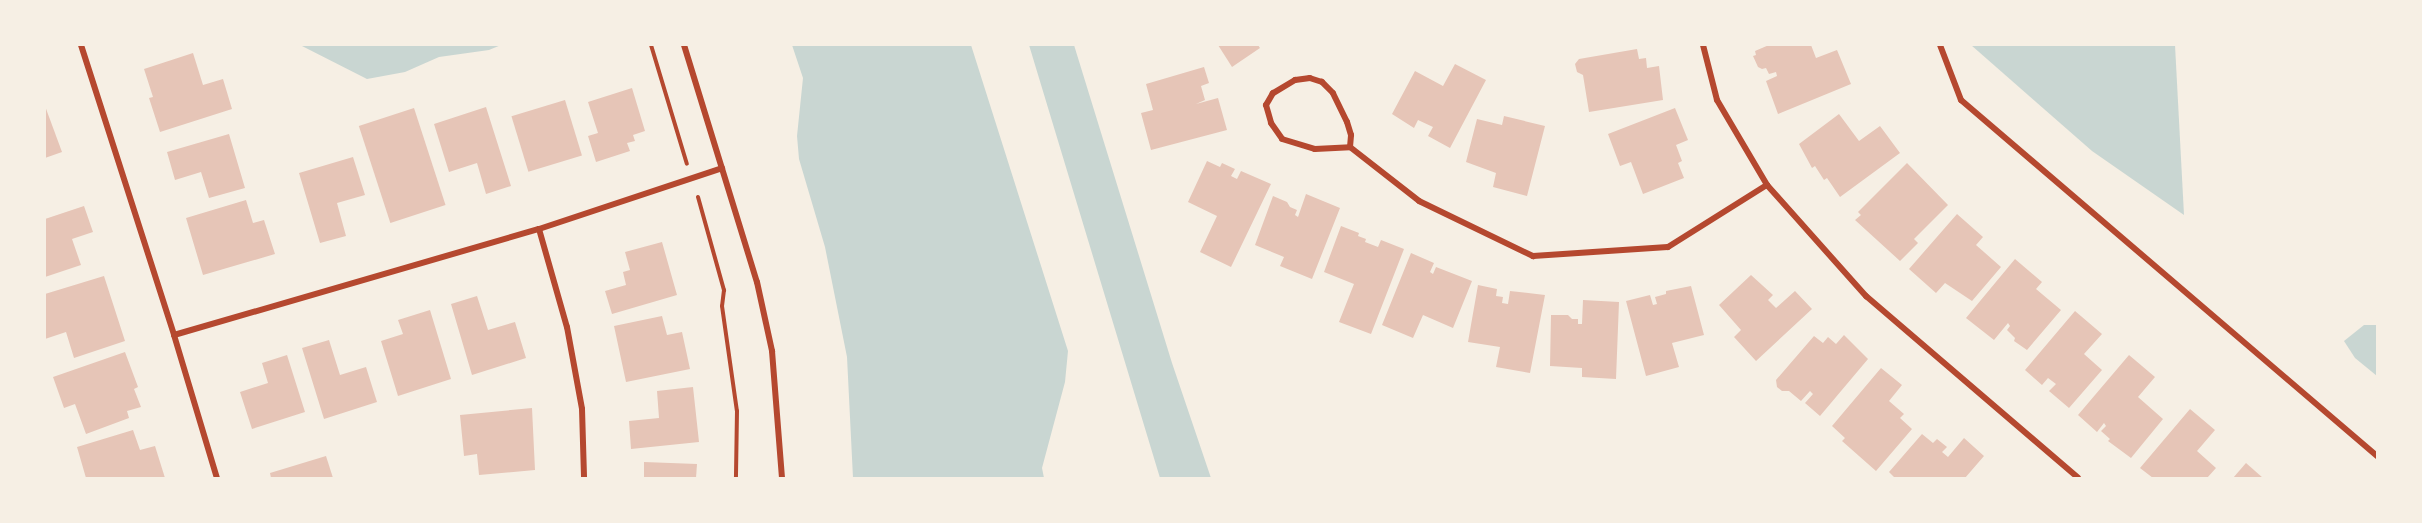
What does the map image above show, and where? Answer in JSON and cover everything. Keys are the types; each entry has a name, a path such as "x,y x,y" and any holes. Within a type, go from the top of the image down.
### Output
{"street":[{"path":"81,45 174,335 217,478"},
{"path":"684,45 757,282 772,351 782,478"},
{"path":"1703,45 1717,100 1767,185 1866,297 2078,478"},
{"path":"1940,45 1961,100 2377,456"},
{"path":"1350,147 1347,122 1333,93 1322,82 1310,78 1295,80 1273,93 1266,105 1271,123 1282,139 1316,149 1350,147 1419,201 1533,256 1668,247 1767,185"},
{"path":"174,335 539,229 722,168"},
{"path":"539,229 567,327 582,409 584,478"}],"path":[{"path":"651,45 687,164"},
{"path":"698,196 724,290 722,306 736,411 736,478"}],"shaded area":[{"path":"300,45 501,45 489,50 439,57 405,72 367,79"},
{"path":"792,45 971,45 1068,351 1065,382 1042,468 1044,478 853,478 847,357 825,247 799,159 797,136 803,78"},
{"path":"1029,45 1074,45 1172,363 1211,478 1160,478"},
{"path":"1971,45 2175,45 2184,215 2092,151"},
{"path":"2364,325 2377,325 2377,376 2355,358 2344,341"}],"building":[{"path":"1218,45 1258,45 1260,48 1232,67"},
{"path":"1769,45 1811,45 1816,58 1837,50 1851,84 1778,114 1766,81 1777,76 1776,72 1769,74 1766,68 1758,67 1753,56 1756,55 1755,51"},
{"path":"1637,49 1639,59 1646,58 1647,68 1659,66 1663,100 1589,112 1583,75 1577,72 1575,64 1579,59"},
{"path":"193,53 203,85 223,79 232,109 160,132 149,98 153,97 144,69"},
{"path":"1455,64 1486,80 1450,148 1428,136 1433,127 1418,120 1414,128 1392,114 1415,71 1443,86"},
{"path":"1204,67 1209,83 1201,86 1205,100 1196,104 1218,98 1227,130 1151,150 1141,113 1153,110 1146,84"},
{"path":"632,88 645,131 633,135 635,141 627,143 630,151 596,162 588,136 598,133 588,102"},
{"path":"565,100 582,155 528,172 511,116"},
{"path":"45,106 62,152 45,158"},
{"path":"486,107 511,186 486,194 477,163 449,172 434,124"},
{"path":"414,108 446,205 390,223 359,126"},
{"path":"1675,108 1688,140 1676,145 1682,161 1678,163 1684,178 1643,194 1631,162 1620,166 1608,134"},
{"path":"1839,114 1859,141 1880,126 1900,153 1840,197 1827,178 1824,180 1815,166 1812,168 1799,144"},
{"path":"1504,116 1545,126 1527,196 1493,187 1496,173 1466,162 1477,119 1502,125"},
{"path":"229,134 245,188 209,198 201,172 175,180 167,152"},
{"path":"353,157 365,195 337,203 346,236 320,243 299,173"},
{"path":"1207,161 1220,167 1222,163 1235,169 1231,176 1237,179 1241,171 1271,184 1231,267 1200,252 1217,216 1188,202"},
{"path":"1907,163 1948,205 1914,239 1918,243 1900,261 1855,220 1861,215 1858,212"},
{"path":"1306,194 1340,208 1312,279 1280,266 1284,257 1255,245 1273,196 1287,202 1290,207 1297,210 1295,215 1298,217"},
{"path":"246,200 253,223 264,220 275,254 203,275 186,218"},
{"path":"84,206 93,232 72,239 81,265 45,277 45,219"},
{"path":"1957,214 1983,237 1976,245 2001,267 1972,301 1945,283 1936,293 1909,269"},
{"path":"1341,226 1359,233 1358,236 1366,239 1365,242 1378,247 1381,240 1404,249 1371,334 1339,322 1354,284 1324,272"},
{"path":"662,242 677,295 612,314 605,291 626,285 623,272 630,270 625,252"},
{"path":"1411,253 1434,263 1430,272 1433,274 1436,267 1472,281 1453,328 1423,315 1413,338 1382,325"},
{"path":"2015,259 2042,282 2036,289 2061,310 2027,350 2014,341 2015,338 2007,330 2010,326 2008,323 1994,340 1966,318"},
{"path":"1751,275 1773,295 1768,300 1776,308 1795,291 1812,309 1756,361 1734,337 1741,330 1719,305"},
{"path":"104,276 125,341 74,358 66,332 45,339 45,294"},
{"path":"1478,285 1497,289 1496,296 1503,297 1502,303 1508,304 1510,291 1545,295 1530,373 1496,367 1500,347 1468,342"},
{"path":"1691,286 1704,335 1672,343 1679,367 1646,376 1626,301 1650,295 1653,305 1657,304 1655,297 1666,294 1666,291"},
{"path":"477,296 488,330 515,322 526,358 472,375 451,304"},
{"path":"1583,300 1619,302 1616,379 1582,377 1582,368 1550,366 1551,315 1568,315 1572,319 1578,319 1578,324 1582,324"},
{"path":"430,310 451,379 398,396 381,341 403,334 398,320"},
{"path":"2075,311 2102,334 2084,354 2102,370 2069,408 2049,391 2056,384 2048,378 2042,385 2025,370"},
{"path":"662,316 667,335 682,332 690,369 626,382 614,326"},
{"path":"1844,335 1868,359 1820,416 1805,403 1813,394 1810,391 1801,401 1789,391 1782,391 1777,387 1776,380 1814,336 1823,343 1828,337 1836,344"},
{"path":"329,340 340,375 366,367 377,402 324,419 302,348"},
{"path":"125,352 138,387 134,389 141,407 127,411 129,418 86,434 75,404 64,408 53,377"},
{"path":"287,355 305,412 252,429 240,392 268,383 262,363"},
{"path":"2129,355 2155,377 2138,397 2163,419 2131,458 2108,441 2110,439 2101,431 2106,426 2104,423 2097,432 2078,415"},
{"path":"1881,368 1902,385 1889,401 1904,414 1900,418 1912,429 1876,471 1842,441 1845,438 1832,426"},
{"path":"693,387 699,442 631,449 629,421 659,418 657,391"},
{"path":"532,408 535,470 479,475 477,454 464,456 460,415"},
{"path":"2190,409 2215,430 2197,451 2216,468 2207,478 2153,478 2140,468"},
{"path":"133,430 140,450 155,446 165,478 86,478 77,447"},
{"path":"1922,434 1933,443 1937,439 1947,447 1942,452 1948,457 1964,438 1984,456 1965,478 1895,478 1889,472"},
{"path":"326,456 333,478 271,478 270,473"},
{"path":"644,462 697,464 696,478 644,478"},
{"path":"2246,463 2263,478 2233,478"}]}
